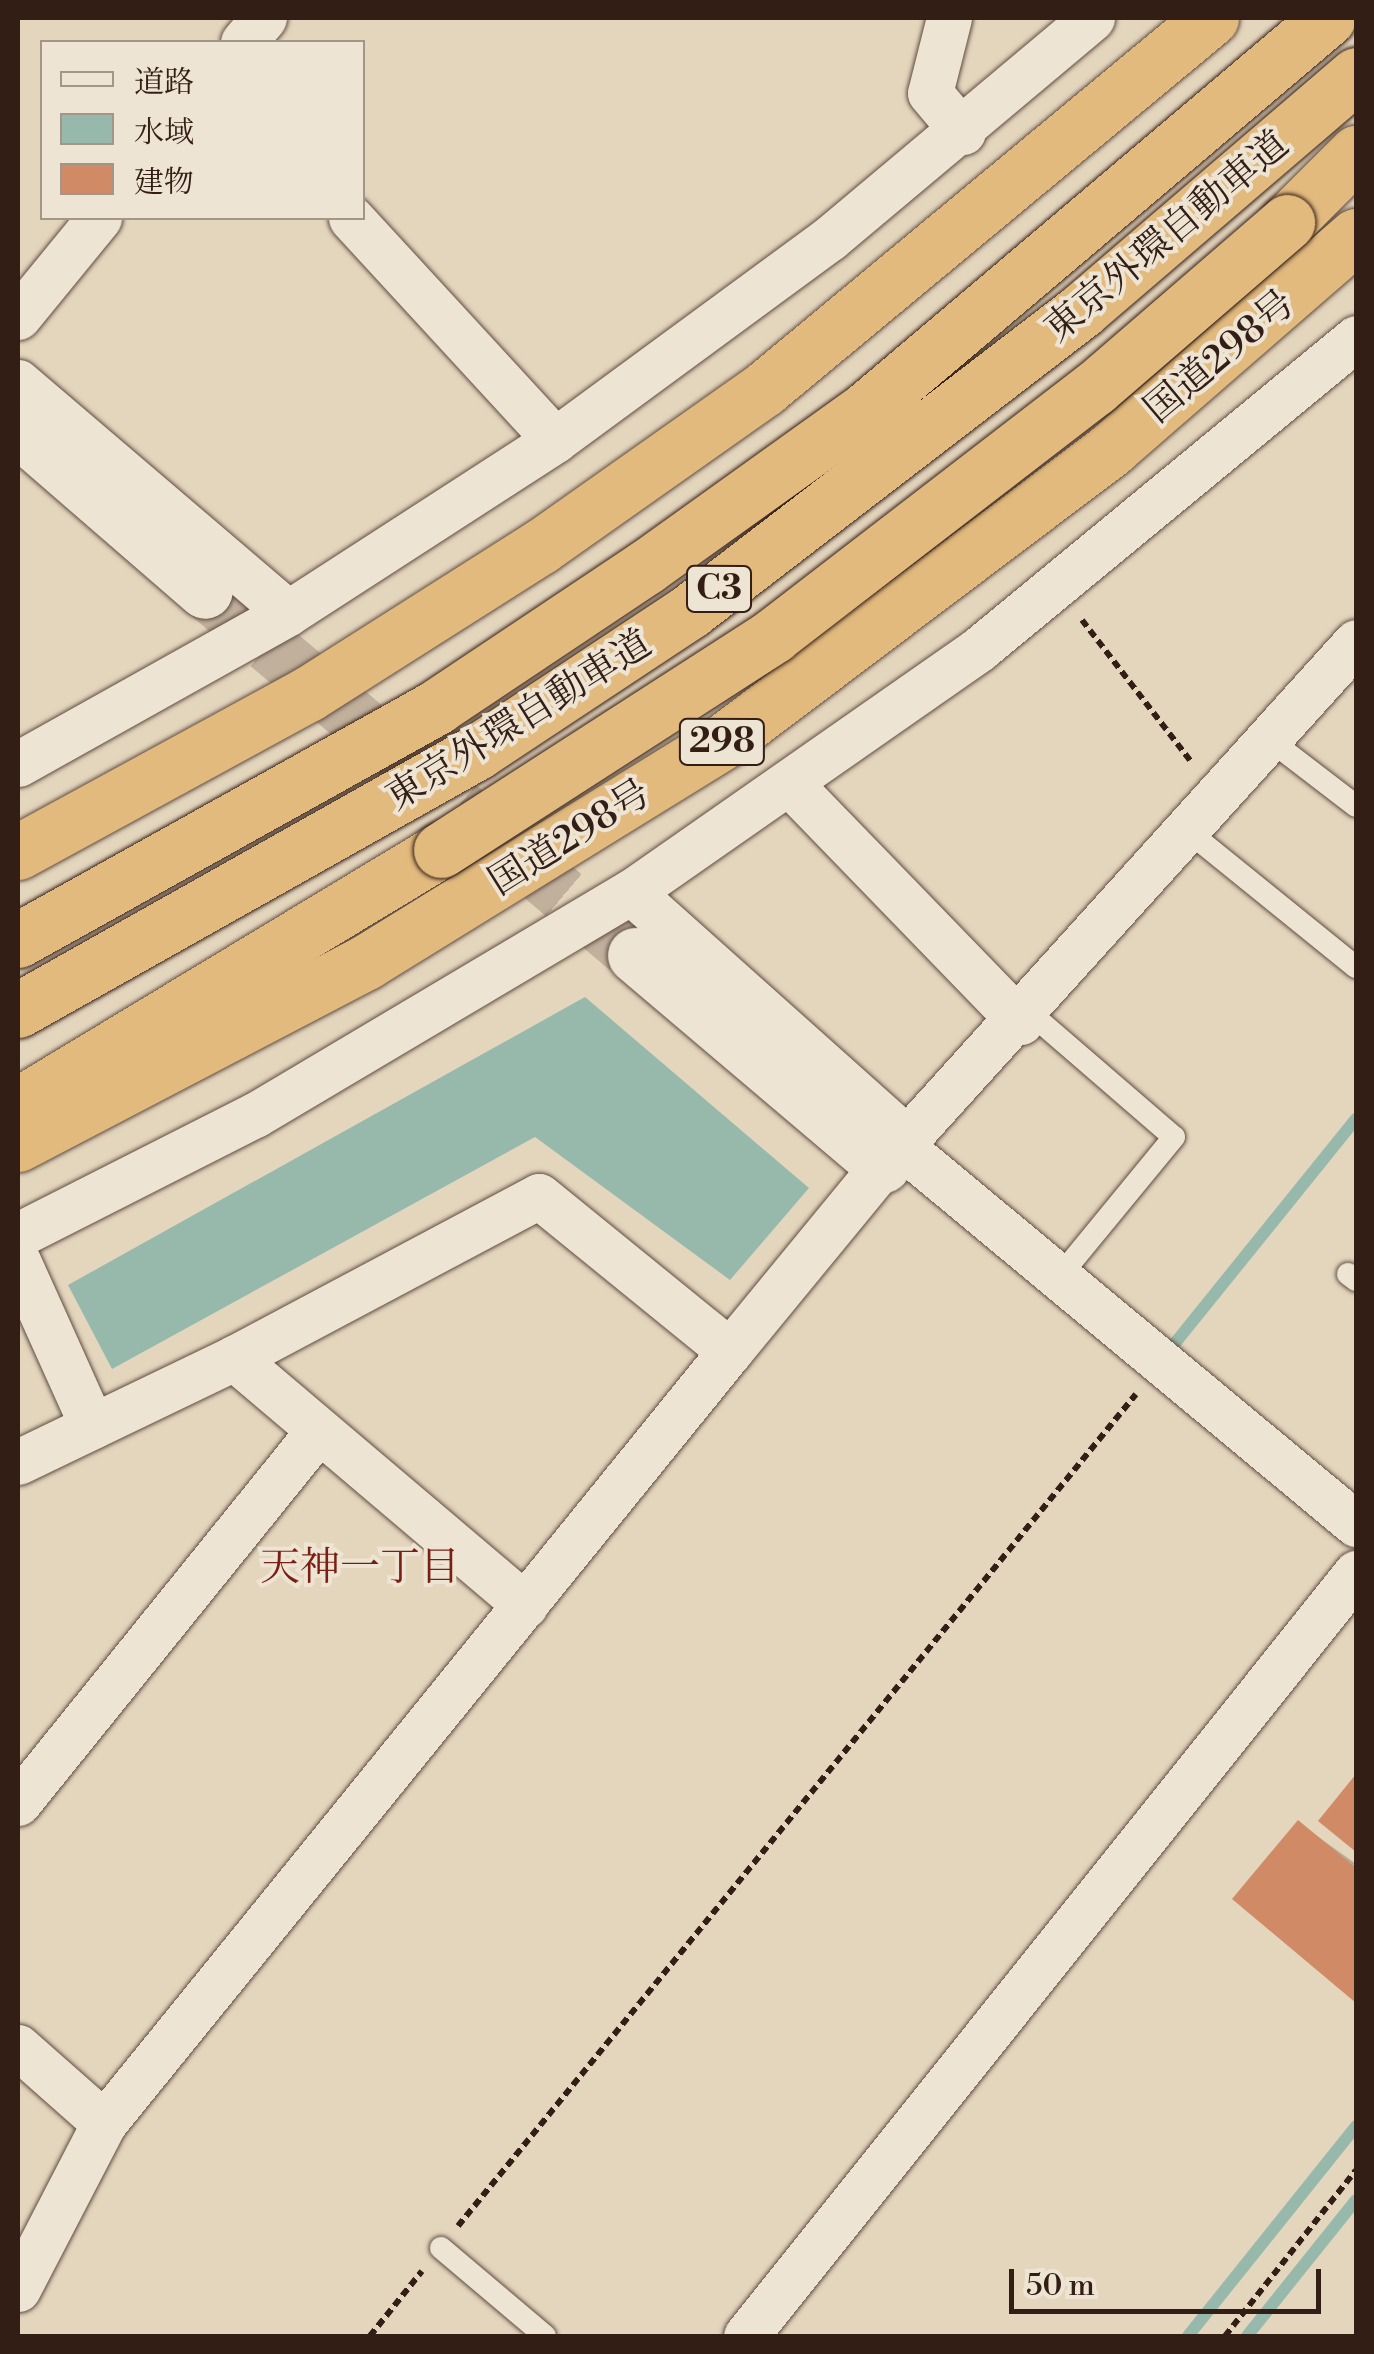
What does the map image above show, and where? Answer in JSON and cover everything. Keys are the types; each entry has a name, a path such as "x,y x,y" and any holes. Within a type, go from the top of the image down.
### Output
{"highway":[{"path":"18,852 308,694 540,547 764,389 1212,18"},
{"name":"東京外環自動車道","path":"18,940 436,707 646,567 864,410 1328,18"},
{"name":"東京外環自動車道","path":"18,1010 444,772 690,611 1082,310 1356,75"},
{"name":"298","path":"18,1105 441,850 774,635 944,508 1193,306 1356,153"},
{"name":"国道298号","path":"18,1144 366,962 725,740 1112,448 1356,236"}],"street":[{"path":"244,40 264,18"},
{"path":"950,18 930,94 963,132"},
{"path":"18,764 288,612 555,440 963,132 1092,18"},
{"path":"18,317 97,220"},
{"path":"353,220 555,440"},
{"path":"18,1235 324,1077 631,892 791,784 1173,496 1356,338"},
{"path":"18,382 288,612"},
{"path":"18,430 205,591"},
{"path":"18,2289 104,2123 730,1351 897,1150 1025,1017 1356,642"},
{"path":"791,784 1025,1017"},
{"path":"631,892 897,1150"},
{"path":"635,954 897,1150 1059,1278 1356,1524"},
{"path":"18,1462 234,1358 539,1196 730,1351"},
{"path":"18,1261 92,1426"},
{"path":"234,1358 525,1605"},
{"path":"18,1804 318,1431"},
{"path":"746,2336 1356,1573"},
{"path":"18,2048 104,2123"}],"lane":[{"path":"1270,740 1356,806"},
{"path":"1191,829 1356,967"},
{"path":"1025,1017 1174,1137 1059,1278"},
{"path":"440,2248 544,2336"}],"path":[{"path":"1080,618 1186,750 1189,784 1173,809 1191,829"},
{"path":"370,2336 1162,1362"},
{"path":"1225,2336 1356,2170"}],"water":[{"path":"585,997 809,1188 730,1280 535,1137 112,1369 68,1285"}],"building":[{"path":"1356,1774 1356,1852 1318,1821"},
{"path":"1298,1820 1356,1868 1356,2003 1232,1899"}],"waterway":[{"path":"1167,1353 1356,1119"},
{"path":"1188,2336 1356,2126"},
{"path":"1247,2336 1356,2200"}],"tunnel":[{"path":"205,591 635,955"}],"district":[{"name":"天神一丁目","path":"360,1568"}]}
